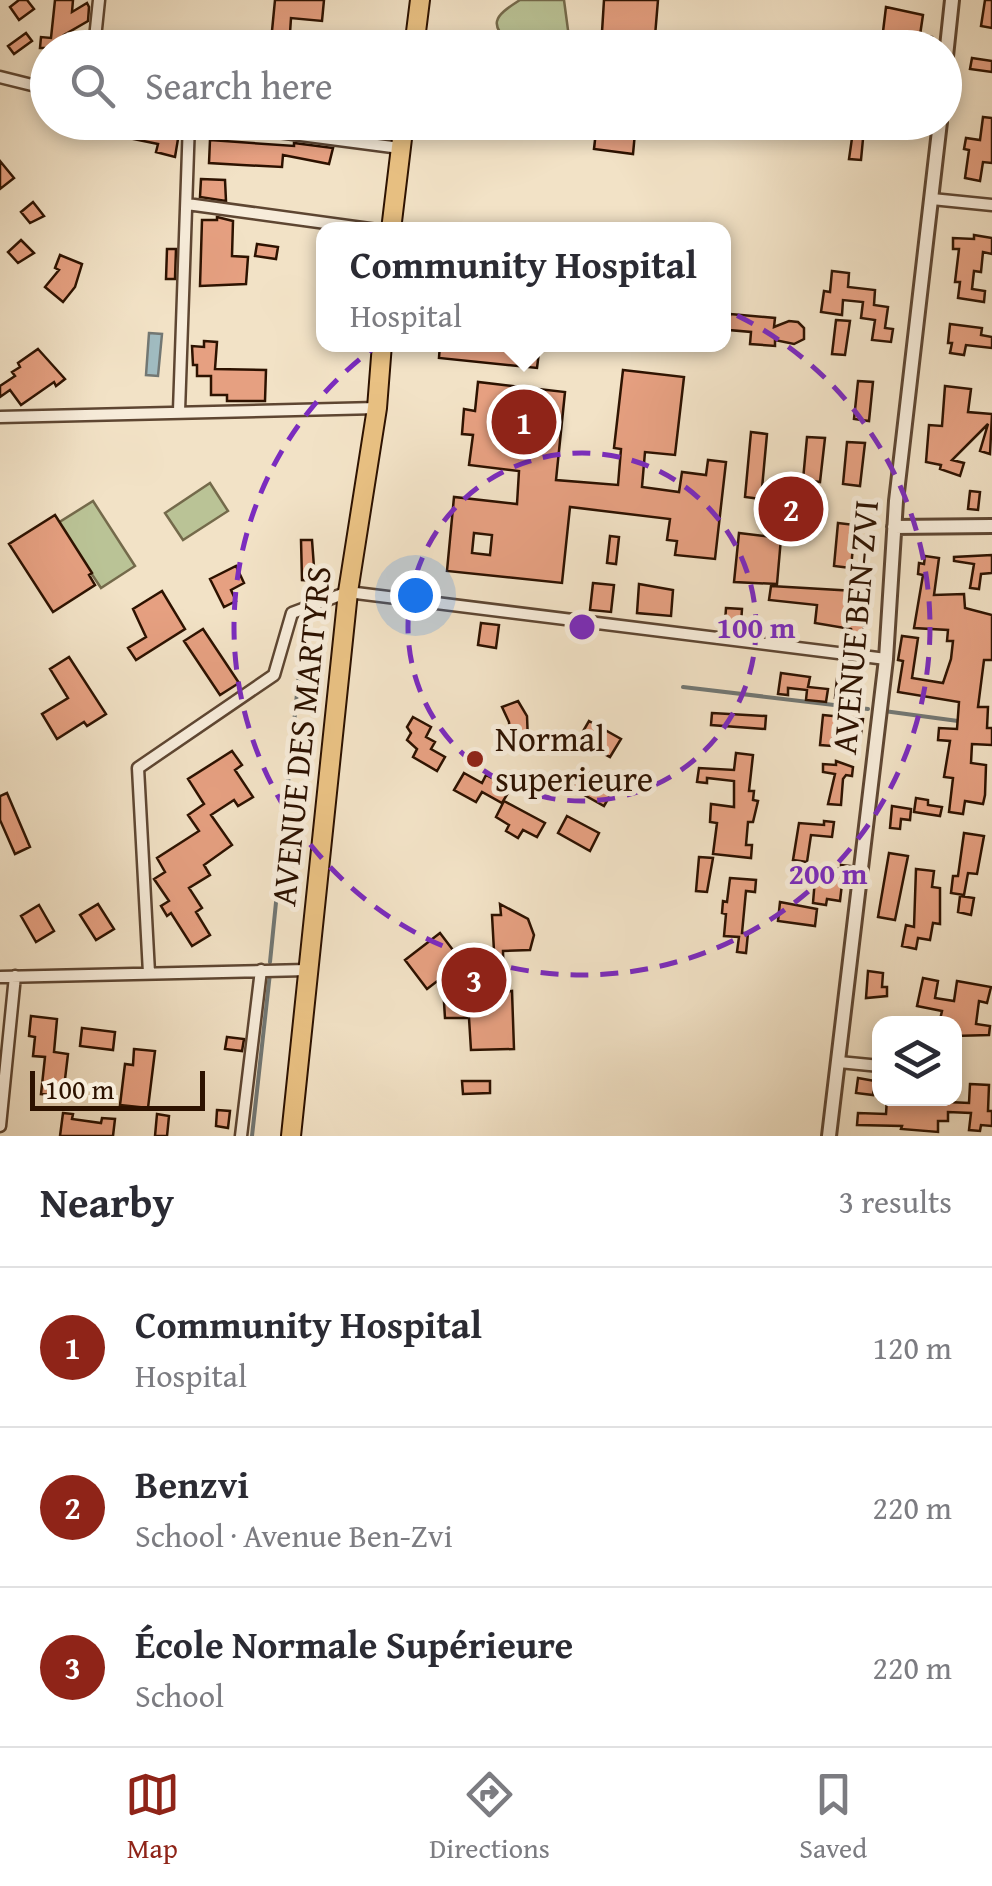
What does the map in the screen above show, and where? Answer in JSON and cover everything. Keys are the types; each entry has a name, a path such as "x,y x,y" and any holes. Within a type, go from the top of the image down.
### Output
{"main road":[{"path":"416,30 420,0"},
{"path":"392,222 401,140"},
{"name":"AVENUE DES MARTYRS","path":"291,1136 348,592 377,408 381,352"}],"street":[{"path":"96,30 99,0"},
{"path":"949,30 952,0"},
{"path":"0,77 30,85"},
{"path":"178,411 189,140"},
{"path":"339,140 400,148"},
{"name":"AVENUE BEN-ZVI","path":"829,1136 886,659 894,527 938,140"},
{"path":"932,198 992,205"},
{"path":"187,204 319,222"},
{"path":"0,417 377,408"},
{"path":"894,527 992,526"},
{"path":"149,973 138,768 274,676 292,612 348,592 886,659"},
{"path":"242,1136 261,970"},
{"path":"0,977 308,970"},
{"path":"0,1126 14,976"},
{"path":"838,1062 872,1065"}],"green space":[{"path":"520,0 564,0 568,30 499,30 497,21"},
{"path":"210,483 228,511 183,540 165,513"},
{"path":"93,501 135,566 101,588 58,523"}],"water":[{"path":"149,333 162,334 158,376 146,375"}],"building":[{"path":"19,0 27,0 34,9 19,20 10,7"},
{"path":"55,0 73,0 72,12 87,3 88,21 73,30 52,30"},
{"path":"275,0 324,0 322,21 291,18 290,30 272,30"},
{"path":"604,0 658,0 656,30 602,30"},
{"path":"985,0 992,0 992,28 981,26"},
{"path":"886,7 923,15 921,30 883,30"},
{"path":"26,33 30,38 14,54 8,46"},
{"path":"972,58 992,61 992,72 970,69"},
{"path":"983,117 992,118 992,163 983,162 980,181 965,178 969,150 964,149 966,138 980,140"},
{"path":"138,140 178,140 175,157 156,152 158,144"},
{"path":"210,140 333,148 329,164 283,155 282,167 209,163"},
{"path":"595,140 634,140 633,154 594,149"},
{"path":"852,140 863,140 861,160 849,159"},
{"path":"0,161 14,178 0,189"},
{"path":"201,179 225,180 226,201 200,197"},
{"path":"33,202 44,216 30,223 21,212"},
{"path":"217,217 233,221 232,256 248,257 246,284 200,286 202,220"},
{"path":"974,235 992,238 992,254 983,252 981,272 974,271 972,289 985,291 984,302 958,298 960,282 955,282 959,249 953,249 953,238 974,239"},
{"path":"21,240 34,253 18,263 8,252"},
{"path":"257,244 278,247 276,259 255,256"},
{"path":"167,249 176,249 175,279 166,279"},
{"path":"60,255 82,264 75,287 63,302 45,287 59,270 55,268"},
{"path":"832,271 849,273 848,287 875,290 874,305 888,307 885,328 893,329 891,342 872,340 875,320 861,318 863,302 843,300 842,315 821,312 824,291 830,292"},
{"path":"731,314 775,318 774,327 798,322 804,328 804,339 794,344 775,340 775,346 750,344 751,332 731,330"},
{"path":"836,320 850,321 845,355 832,354"},
{"path":"950,324 982,328 981,335 992,337 992,348 966,345 964,355 950,353"},
{"path":"204,341 217,342 215,369 266,370 265,401 227,401 227,395 211,395 211,376 197,376 197,365 193,365 192,346 204,347"},
{"path":"38,349 65,379 56,386 54,382 21,405 10,390 0,397 0,386 15,376 12,372 20,367 18,363"},
{"path":"439,352 539,352 537,368 439,358"},
{"path":"623,370 684,377 675,455 645,452 642,487 679,492 682,472 706,475 708,460 726,462 715,559 675,555 677,541 667,540 670,519 570,507 562,583 447,571 454,497 517,504 519,471 469,465 473,435 462,434 464,409 475,411 478,382 565,392 556,480 618,485 621,449 614,448","holes":["474,533 492,535 490,555 472,553"]},
{"path":"858,381 873,382 869,421 854,419"},
{"path":"945,386 971,389 968,412 992,414 990,454 980,451 988,424 952,460 964,463 960,476 926,462 929,425 942,426"},
{"path":"751,432 767,434 761,499 745,497"},
{"path":"807,437 825,438 820,482 803,480"},
{"path":"847,442 865,443 860,486 843,484"},
{"path":"970,491 980,492 978,510 968,509"},
{"path":"55,515 92,573 89,575 95,585 53,612 9,544"},
{"path":"838,523 855,525 851,568 834,566"},
{"path":"739,533 781,538 777,584 734,582"},
{"path":"610,536 619,537 616,564 607,563"},
{"path":"301,540 312,540 315,581 302,580"},
{"path":"992,555 992,573 981,574 979,589 970,588 974,564 954,561 954,557"},
{"path":"925,556 939,558 934,595 964,594 965,608 992,615 992,660 984,660 978,707 988,707 987,728 992,728 992,745 972,744 971,763 986,765 985,795 983,804 965,801 963,814 949,812 953,778 944,777 950,741 938,740 939,728 957,729 959,702 898,692 902,636 918,638 912,678 943,683 951,659 953,641 947,641 948,630 914,628 923,575 918,574 919,563 924,564"},
{"path":"236,566 244,583 231,590 236,601 224,607 210,579"},
{"path":"593,583 614,585 611,612 590,610"},
{"path":"639,584 673,590 671,616 637,613"},
{"path":"771,586 872,592 870,610 865,609 863,637 851,636 851,629 815,623 817,605 769,600"},
{"path":"162,591 185,629 136,660 128,648 146,637 133,609"},
{"path":"726,608 742,609 741,624 725,623"},
{"path":"481,623 499,625 496,648 478,645"},
{"path":"203,629 239,683 220,695 184,641"},
{"path":"69,657 106,714 57,739 42,714 68,698 50,669"},
{"path":"781,673 810,677 808,687 828,689 826,702 806,700 807,690 788,688 788,695 778,694"},
{"path":"837,679 855,681 853,700 835,698"},
{"path":"518,701 527,716 528,741 517,737 511,748 509,722 502,707"},
{"path":"712,713 766,716 765,729 711,725"},
{"path":"823,715 863,719 861,734 834,731 832,746 820,745"},
{"path":"413,717 431,727 426,737 435,742 431,749 445,757 437,771 413,757 417,749 407,740 411,733 407,727"},
{"path":"589,721 621,739 610,757 578,740"},
{"path":"232,751 242,765 235,770 253,797 238,806 234,800 211,815 232,845 204,865 210,875 189,888 202,908 196,912 210,935 192,946 171,913 167,916 161,906 169,901 154,879 165,872 157,858 199,831 188,815 204,804 188,779"},
{"path":"736,753 753,755 749,791 754,791 753,800 758,801 753,822 748,822 746,845 752,845 751,858 713,854 717,823 710,822 711,804 734,807 734,781 707,778 707,783 697,782 699,768 734,770"},
{"path":"836,761 853,767 852,776 843,779 841,805 828,804 835,774 823,772 823,764 836,765"},
{"path":"582,769 615,787 604,806 572,788"},
{"path":"464,773 482,783 486,775 511,788 502,803 482,792 476,802 454,790"},
{"path":"7,793 30,847 15,854 0,820 0,796"},
{"path":"916,798 942,807 940,816 914,812"},
{"path":"504,801 545,823 537,837 523,830 518,838 506,831 509,825 496,817"},
{"path":"892,806 911,809 910,820 901,819 900,829 890,828"},
{"path":"567,816 599,833 590,851 558,833"},
{"path":"824,821 834,822 832,837 811,835 807,862 793,860 799,823 824,825"},
{"path":"964,833 984,836 977,874 968,873 964,895 951,893 953,876 958,876"},
{"path":"889,853 908,856 895,920 878,917"},
{"path":"699,857 713,858 707,892 696,891"},
{"path":"841,865 851,866 850,876 843,875 840,901 813,903 816,867 841,869"},
{"path":"916,869 934,871 932,887 940,888 940,924 933,923 930,940 918,938 916,949 902,946 906,925 914,927"},
{"path":"730,878 756,880 755,892 746,891 742,933 748,933 746,953 737,952 739,937 724,936 723,901 727,902"},
{"path":"960,896 974,898 971,915 958,912"},
{"path":"780,902 817,909 815,926 778,921"},
{"path":"98,904 114,929 96,940 80,915"},
{"path":"500,904 528,919 534,935 530,950 503,951 504,992 512,991 514,1049 471,1050 469,1018 445,1018 443,986 482,984 481,953 494,951 492,915 501,915"},
{"path":"39,905 54,931 36,942 21,916"},
{"path":"440,933 462,962 427,989 405,960"},
{"path":"868,971 883,973 882,987 887,987 887,996 866,998"},
{"path":"923,978 938,981 935,998 954,1001 957,981 991,987 987,1003 979,1001 976,1024 990,1026 989,1035 962,1036 962,1016 941,1016 942,1011 917,1006"},
{"path":"31,1016 57,1019 54,1052 68,1054 63,1096 41,1094 45,1057 33,1056"},
{"path":"82,1028 115,1032 113,1050 80,1046"},
{"path":"227,1037 244,1039 242,1051 225,1049"},
{"path":"134,1049 155,1051 148,1108 120,1105 125,1064 133,1065"},
{"path":"858,1078 872,1080 872,1095 856,1093"},
{"path":"462,1081 490,1081 490,1093 463,1094"},
{"path":"970,1084 989,1085 992,1126 969,1130 971,1113 948,1112 948,1121 938,1121 938,1132 857,1125 858,1113 886,1114 886,1106 969,1103"},
{"path":"217,1110 230,1111 228,1128 216,1126"},
{"path":"63,1113 73,1114 72,1119 101,1123 102,1118 115,1119 113,1136 60,1136"},
{"path":"157,1114 169,1116 167,1136 155,1136"}],"waterway":[{"path":"270,962 302,644"},
{"path":"683,687 868,709"},
{"path":"884,711 958,721"},
{"path":"252,1136 270,973"}],"place":[{"name":"Community Hospital","path":"524,422"},
{"name":"Benzvi","path":"791,509"},
{"name":"Normal superieure","path":"475,759"},
{"name":"École Normale Supérieure","path":"474,980"}]}
